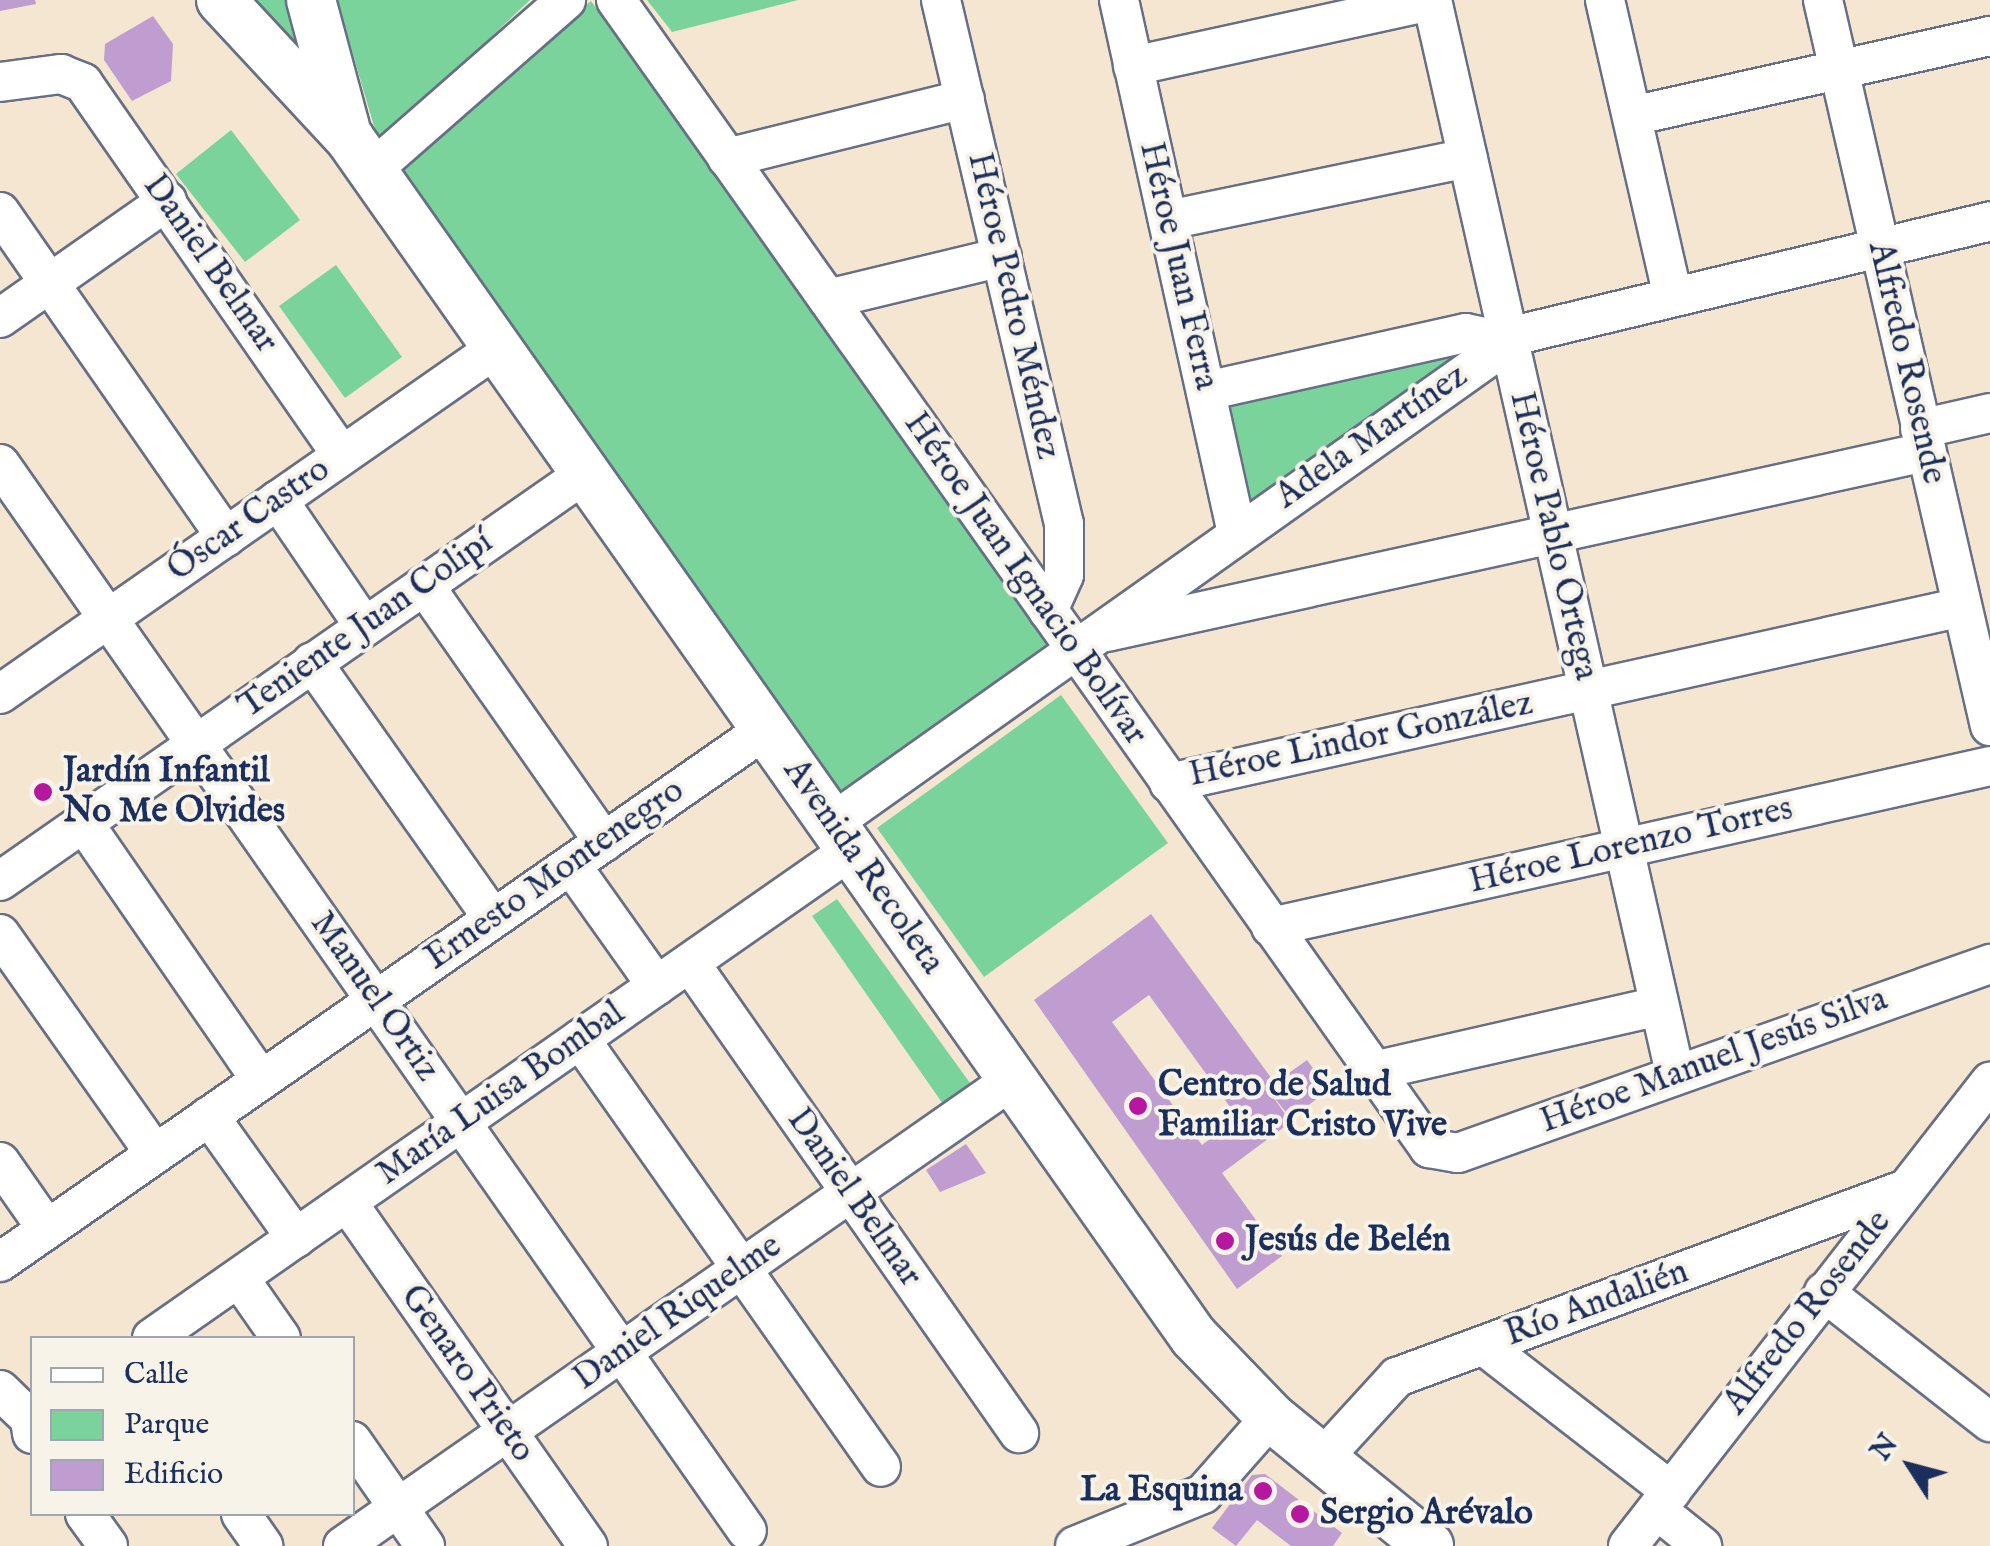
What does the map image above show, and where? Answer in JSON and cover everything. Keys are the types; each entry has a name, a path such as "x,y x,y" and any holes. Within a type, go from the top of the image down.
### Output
{"main road":[{"name":"Avenida Recoleta","path":"221,0 361,154 1183,1322 1270,1417 1429,1546"},
{"name":"Avenida Recoleta","path":"311,0 361,154"}],"street":[{"path":"361,154 566,0"},
{"name":"Héroe Juan Ignacio Bolívar","path":"616,0 1048,610 1083,642 1170,783 1373,1071 1438,1153"},
{"name":"Héroe Pedro Méndez","path":"941,0 1064,524 1064,576 1048,610"},
{"name":"Héroe Juan Ferra","path":"1118,0 1237,533"},
{"path":"1133,66 1432,0"},
{"name":"Héroe Pablo Ortega","path":"1432,0 1675,1073"},
{"path":"1605,0 1672,292"},
{"name":"Alfredo Rosende","path":"1823,0 1922,441 1970,592 1990,726"},
{"path":"1632,116 1990,36"},
{"name":"Daniel Belmar","path":"0,82 73,77 167,202 342,455"},
{"path":"728,158 965,100"},
{"path":"1168,220 1468,158"},
{"path":"0,318 167,202"},
{"path":"0,212 226,536"},
{"name":"Adela Martínez","path":"841,837 1083,642 1508,342 1566,316 1990,221"},
{"path":"828,299 1002,257"},
{"path":"1206,392 1466,333 1508,342"},
{"name":"Óscar Castro","path":"0,694 498,347"},
{"path":"1083,642 1553,534 1922,441 1990,413"},
{"name":"Manuel Ortiz","path":"0,464 748,1531"},
{"name":"Teniente Juan Colipí","path":"0,880 586,473"},
{"path":"278,500 364,626"},
{"path":"424,585 604,842"},
{"name":"Héroe Lindor González","path":"1170,783 1588,690 1970,592"},
{"path":"312,662 494,919"},
{"name":"Ernesto Montenegro","path":"0,1262 766,729"},
{"name":"Héroe Lorenzo Torres","path":"1271,927 1990,766"},
{"path":"83,822 261,1080"},
{"name":"María Luisa Bombal","path":"155,1336 690,963 841,837"},
{"path":"571,865 657,986"},
{"path":"0,934 155,1154"},
{"name":"Daniel Belmar","path":"690,963 1019,1432"},
{"name":"Héroe Manuel Jesús Silva","path":"1438,1153 1990,964"},
{"path":"1373,1071 1659,1006"},
{"path":"580,1039 881,1467"},
{"name":"Daniel Riquelme","path":"343,1546 1012,1080"},
{"name":"Alfredo Rosende","path":"1628,1546 1903,1190 1978,1122 1990,1082"},
{"path":"209,1116 296,1238"},
{"path":"0,1162 47,1229"},
{"name":"Río Andalién","path":"1320,1460 1388,1381 1903,1190"},
{"name":"Genaro Prieto","path":"346,1202 588,1546"},
{"path":"239,1278 280,1336"},
{"path":"1824,1292 1990,1422"},
{"path":"1484,1346 1664,1500 1702,1546"},
{"path":"0,1390 30,1422"},
{"path":"1075,1546 1203,1494 1270,1417"},
{"path":"355,1444 425,1546"},
{"path":"86,1516 108,1546"},
{"path":"242,1516 264,1546"}],"green space":[{"path":"253,0 293,0 308,66"},
{"path":"337,0 530,0 379,143"},
{"path":"647,0 798,0 672,32"},
{"path":"591,1 1054,642 835,801 396,172"},
{"path":"231,130 300,220 245,262 176,174"},
{"path":"336,265 402,357 345,398 279,306"},
{"path":"1456,345 1452,359 1241,508 1225,407 1234,395"},
{"path":"1061,695 1168,843 984,977 877,828"},
{"path":"837,899 970,1083 943,1104 812,916"}],"building":[{"path":"0,0 35,0 36,4 0,11"},
{"path":"153,16 173,44 171,81 132,101 104,60 105,44"},
{"name":"Centro de Salud Familiar Cristo Vive","path":"1151,914 1275,1083 1307,1060 1329,1090 1291,1118 1270,1093 1291,1122 1222,1173 1282,1256 1237,1289 1034,1000","holes":["1149,995 1238,1118 1202,1145 1112,1022"]},
{"path":"966,1144 986,1173 940,1192 926,1170"},
{"path":"1265,1474 1342,1533 1333,1546 1291,1546 1257,1520 1236,1546 1212,1528 1252,1475"}],"place":[{"name":"Jardín Infantil No Me Olvides","path":"43,792"},
{"name":"Centro de Salud Familiar Cristo Vive","path":"1138,1106"},
{"name":"Jesús de Belén","path":"1225,1241"},
{"name":"La Esquina","path":"1263,1491"},
{"name":"Sergio Arévalo","path":"1300,1514"}]}
